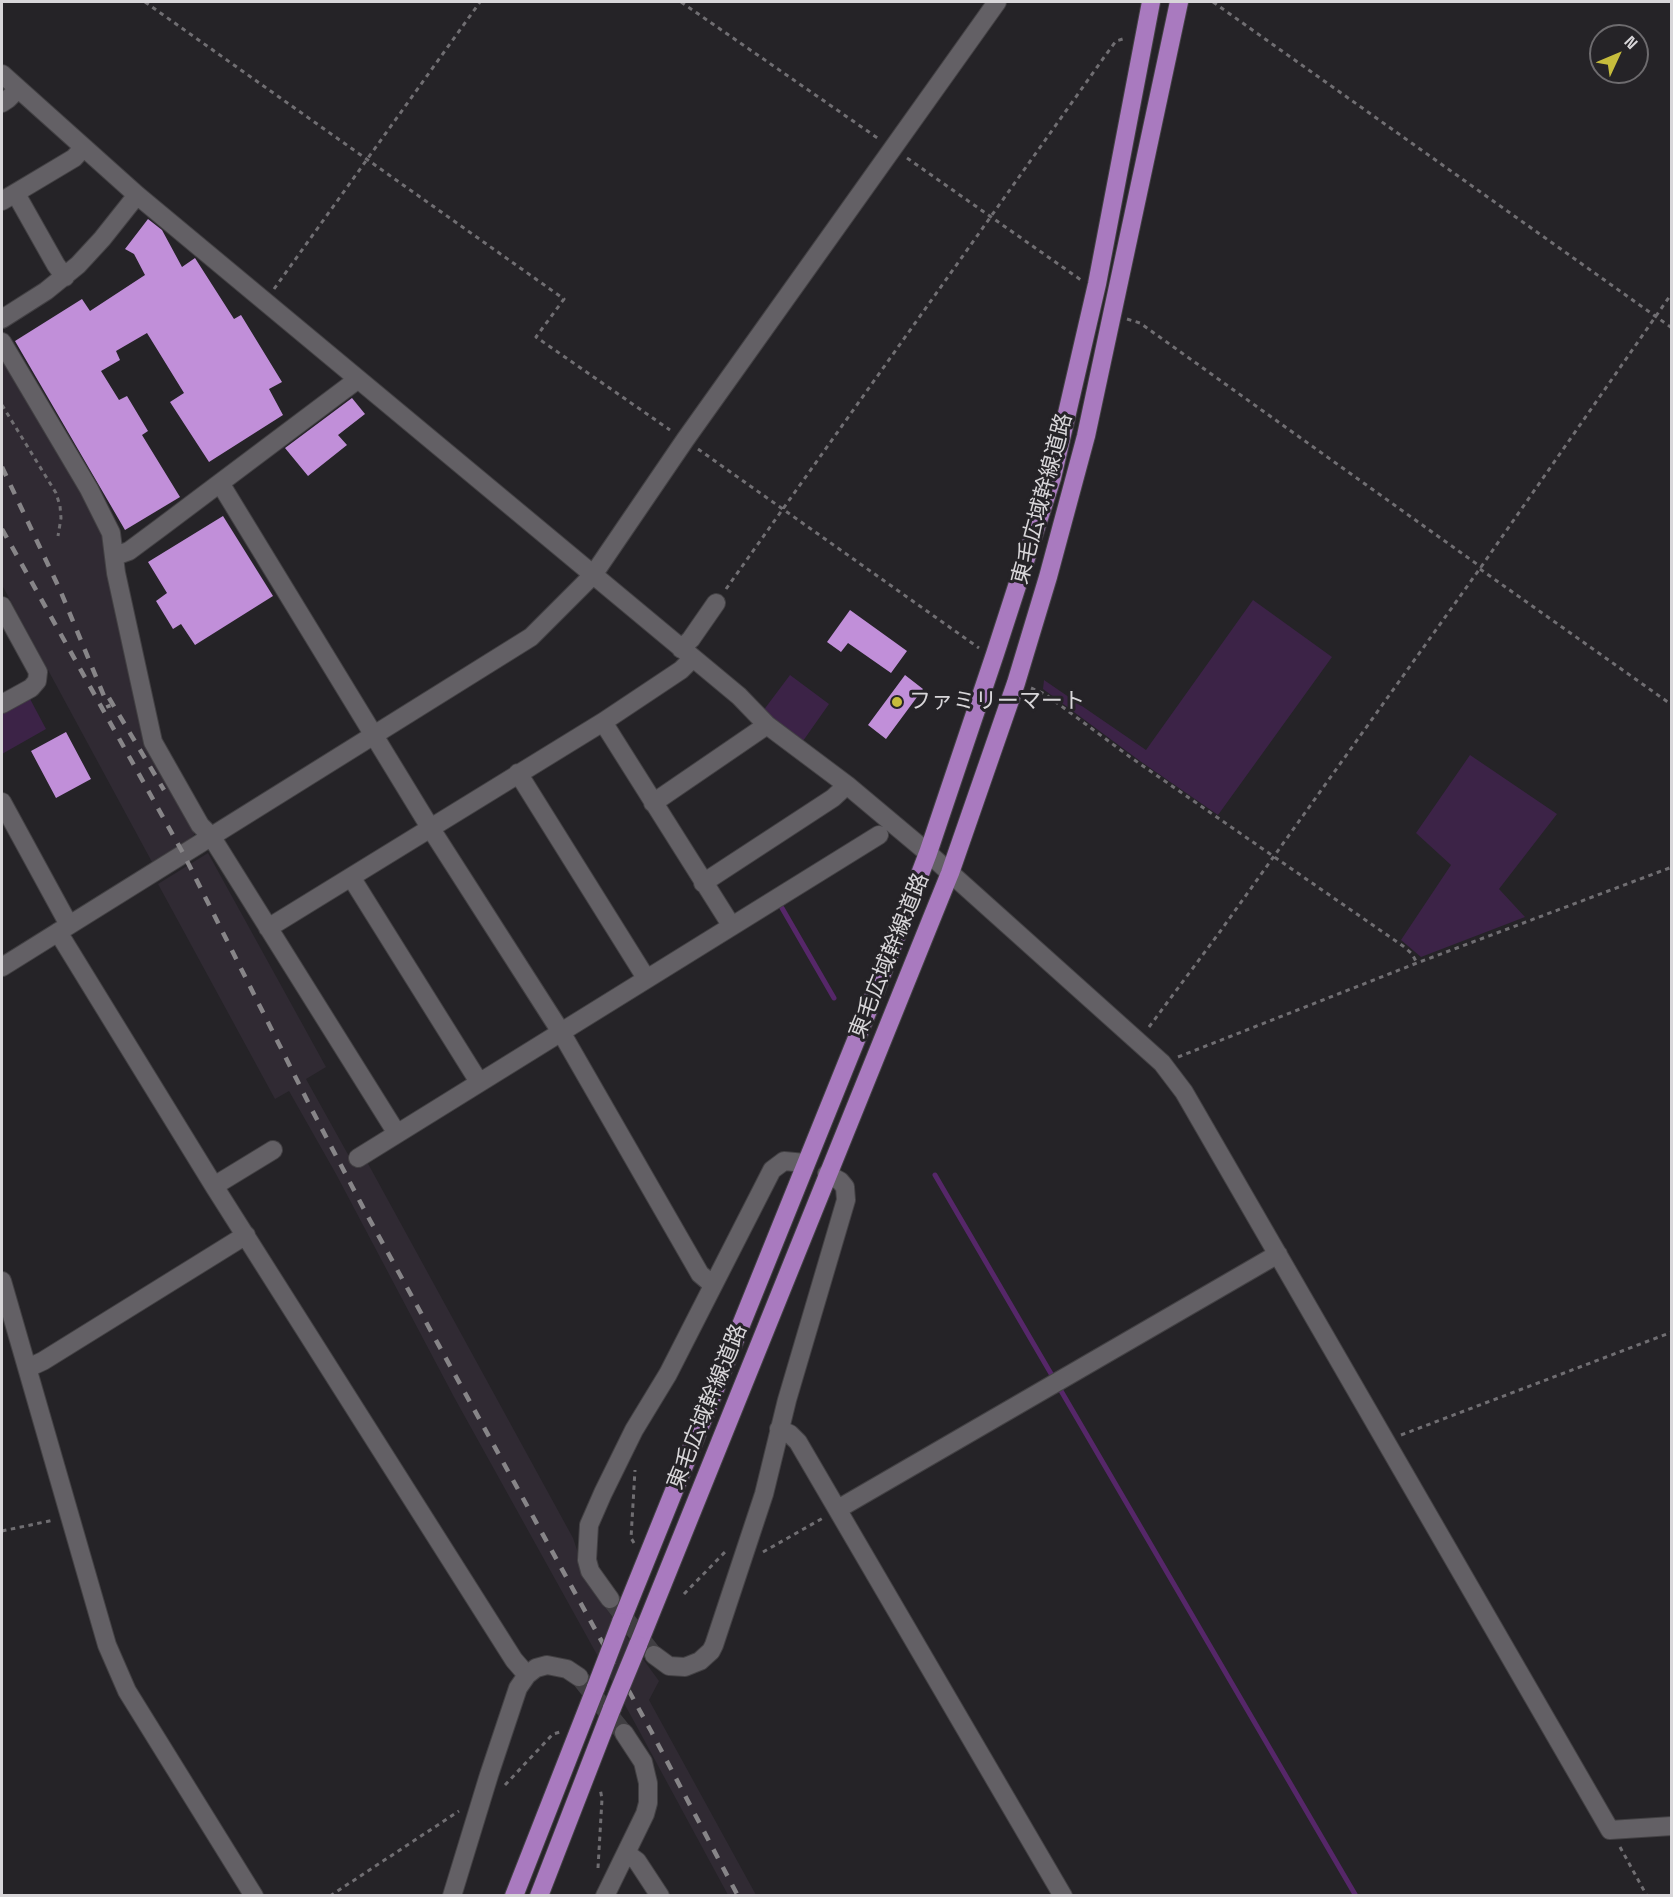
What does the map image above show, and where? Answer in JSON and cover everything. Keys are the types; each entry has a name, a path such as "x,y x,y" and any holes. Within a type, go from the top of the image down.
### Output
{"highway":[{"name":"東毛広域幹線道路","path":"514,1896 621,1622 869,1008 928,853 985,685 1052,478 1097,284 1150,2"},
{"name":"東毛広域幹線道路","path":"539,1896 612,1708 950,873 1019,672 1048,578 1086,436 1179,2"}],"street":[{"path":"2,967 531,637 592,575 685,440 997,2"},
{"path":"2,74 17,90 137,195 264,302 739,696 768,725 847,785 928,853 1162,1063 1184,1092 1610,1830 1671,1826"},
{"path":"2,103 17,90"},
{"path":"65,277 9,198 74,158 83,148"},
{"path":"2,319 31,302 65,277 102,239 137,195"},
{"path":"2,342 89,489 111,533 116,573 153,742 200,825 211,836 396,1132"},
{"path":"115,556 129,551 357,380"},
{"path":"220,483 431,829 561,1032 700,1274 713,1286"},
{"path":"268,928 603,722 681,670 691,639 716,603"},
{"path":"2,606 38,672 37,681 31,688 2,704"},
{"path":"603,722 731,925"},
{"path":"654,803 768,725"},
{"path":"518,773 646,978"},
{"path":"703,883 833,798 847,785"},
{"path":"2,802 63,928 214,1186 508,1650 527,1676"},
{"path":"358,1158 396,1132 879,835"},
{"path":"351,877 479,1082"},
{"path":"214,1186 273,1150"},
{"path":"610,1599 590,1571 586,1547 589,1525 634,1430 668,1374 772,1170 784,1161 805,1163"},
{"path":"654,1655 663,1663 676,1667 692,1665 706,1657 714,1645 764,1494 779,1429 846,1200 845,1187 840,1181 827,1174"},
{"path":"28,1368 44,1361 246,1235"},
{"path":"838,1509 1278,1254"},
{"path":"2,1281 107,1646 127,1690 254,1896"},
{"path":"779,1429 790,1434 798,1442 1063,1896"},
{"path":"452,1896 514,1697 527,1676 536,1668 547,1665 567,1669 579,1677"},
{"path":"605,1896 645,1814 649,1793 642,1762 624,1733"},
{"path":"626,1853 637,1861 660,1896"}],"path":[{"path":"146,2 564,299 536,337 783,508 972,644"},
{"path":"264,302 480,2"},
{"path":"681,2 1065,270"},
{"path":"1213,2 1671,328"},
{"path":"716,603 1116,41 1120,38 1128,38 1144,42"},
{"path":"1138,1041 1274,857 1480,568 1671,293"},
{"path":"1134,321 1140,323 1671,705"},
{"path":"2,405 56,493 61,518 58,536"},
{"path":"1036,689 1403,946 1412,954 1417,963"},
{"path":"1162,1063 1671,867"},
{"path":"1386,1441 1671,1332"},
{"path":"635,1466 631,1538 636,1548"},
{"path":"742,1561 752,1558 838,1509"},
{"path":"2,1531 70,1516"},
{"path":"684,1594 727,1550"},
{"path":"502,1789 553,1734 562,1731"},
{"path":"596,1876 599,1867 602,1799"},
{"path":"330,1896 453,1814 468,1807 478,1809"},
{"path":"1610,1830 1647,1896"}],"shaded area":[{"path":"2,352 75,475 102,534 149,744 195,825 194,835 152,862 2,585"},
{"path":"1253,600 1332,657 1218,815 1043,689 1044,680 1146,750"},
{"path":"790,675 829,704 803,741 763,711"},
{"path":"29,697 46,729 2,754 2,713"},
{"path":"1470,755 1557,814 1499,889 1525,917 1421,957 1401,940 1451,865 1416,833"},
{"path":"208,853 326,1067 306,1079 355,1167 366,1160 573,1538 585,1574 595,1593 659,1681 649,1700 756,1895 728,1895 454,1397 336,1174 289,1091 275,1099 158,884"}],"building":[{"path":"148,219 162,230 182,267 195,258 234,319 241,315 282,382 269,389 283,415 209,462 170,402 184,393 147,333 116,351 120,360 101,371 119,400 127,396 148,431 142,435 180,497 125,530 15,341 82,299 90,311 145,275 134,254 125,249"},
{"path":"352,398 365,414 338,435 347,445 308,476 285,448"},
{"path":"223,516 273,596 195,645 181,624 173,629 156,601 167,593 148,562"},
{"path":"850,610 907,651 891,673 848,643 841,652 827,642"},
{"path":"905,675 923,689 886,739 868,725"},
{"path":"66,732 91,779 56,798 31,751"}],"waterway":[{"path":"782,908 834,998"},
{"path":"935,1175 1356,1896"}],"tunnel":[{"path":"610,1599 654,1655"},
{"path":"579,1677 624,1733"}],"railway":[{"path":"2,467 60,590 109,708"},
{"path":"2,529 183,853 366,1213 651,1731 738,1896"},
{"path":"109,698 164,790"}],"place":[{"name":"ファミリーマート","path":"897,702"}]}
